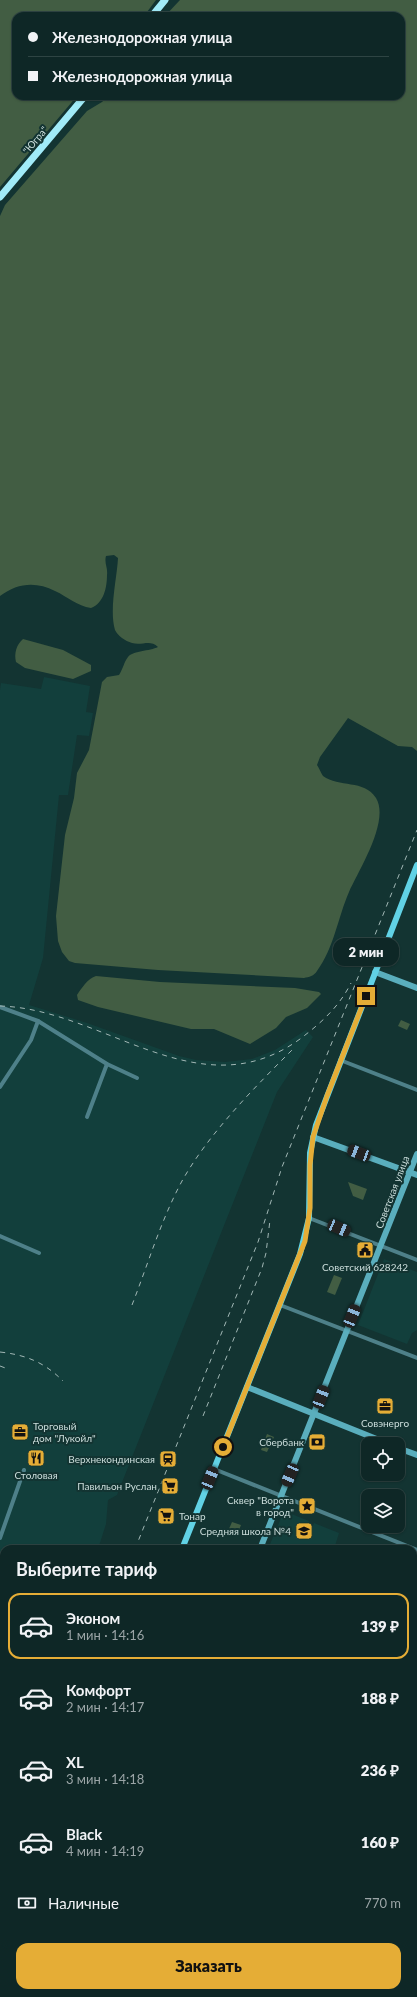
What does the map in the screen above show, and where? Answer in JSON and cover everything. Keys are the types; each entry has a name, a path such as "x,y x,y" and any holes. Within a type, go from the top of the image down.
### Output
{"highway":[{"path":"155,12 165,0"},
{"name":"\"Югра\"","path":"0,197 81,100"}],"main road":[{"path":"184,1545 303,1247 309,1218 310,1165 313,1137 340,1060 417,865"}],"street":[{"path":"375,972 417,988"},
{"path":"0,1007 38,1021 107,1064 137,1078"},
{"path":"0,1087 31,1040 38,1021"},
{"path":"340,1060 417,1090"},
{"path":"87,1117 107,1064"},
{"path":"313,1137 417,1175"},
{"name":"Советская улица","path":"262,1545 417,1154"},
{"path":"309,1218 417,1260"},
{"path":"0,1236 39,1253"},
{"path":"280,1305 417,1358"},
{"path":"247,1387 372,1437"},
{"path":"405,1451 417,1455"},
{"path":"214,1469 404,1545"},
{"path":"0,1538 24,1470"}],"shaded area":[{"path":"0,0 156,0 147,12 12,12 12,100 74,100 0,187"},
{"path":"180,0 417,0 417,751 412,747 398,746 348,718 320,757 317,765 323,776 336,782 365,788 371,792 376,798 379,808 379,819 372,845 349,892 328,952 316,973 304,978 158,970 75,963 69,961 62,952 58,941 56,916 65,835 74,798 77,773 89,750 102,682 107,677 119,675 130,655 158,647 152,643 136,644 129,642 124,640 115,630 113,622 113,604 118,558 114,555 106,556 105,561 107,580 104,594 102,599 91,608 77,603 48,588 34,585 13,588 0,596 0,216 5,205 87,111 104,100 405,100 405,12 169,12"},
{"path":"23,639 63,650 91,665 91,671 73,679 25,668 16,662 15,659 17,647"},
{"path":"44,677 90,686 86,712 93,713 89,736 77,735 68,795 59,795 43,958 29,1005 87,1023 179,1056 196,1060 225,1062 252,1059 275,1050 306,1030 313,1037 277,1092 117,1495 108,1500 106,1524 99,1545 0,1545 0,690 1,683 41,689"},
{"path":"96,976 160,982 295,988 319,992 321,994 307,1008 286,1017 276,1028 250,1044 214,1029 191,1029 98,1007 78,1000 77,995 83,987 90,979"},
{"path":"401,1020 410,1024 407,1030 398,1026"},
{"path":"348,1182 367,1189 363,1200 353,1196"},
{"path":"384,1259 417,1272 417,1330 412,1333 407,1344 358,1325"},
{"path":"334,1275 342,1278 335,1295 327,1292"},
{"path":"267,1434 274,1437 267,1452 261,1450"},
{"name":"Средняя школа №4","path":"284,1511 309,1521 307,1526 312,1528 314,1523 339,1533 335,1545 270,1545"},
{"path":"232,1522 241,1525 237,1535 228,1531"}],"railway":[{"path":"137,1545 258,1242 282,1167 417,830"},
{"path":"0,1006 39,1011 77,1023 151,1051 188,1061 225,1065 262,1059 300,1039 329,1014 341,1000 351,983"},
{"path":"132,1305 174,1196 193,1163 219,1128 264,1078 294,1048"},
{"path":"203,1416 262,1268 266,1253 270,1220"},
{"path":"0,1352 18,1355 34,1360 56,1374 63,1381"},
{"path":"0,1366 8,1369"}],"place":[{"name":"Советский 628242","path":"365,1250"},
{"name":"Совэнерго","path":"385,1406"},
{"name":"Торговый дом \"Лукойл\"","path":"20,1432"},
{"name":"Сбербанк","path":"317,1442"},
{"name":"Столовая","path":"36,1458"},
{"name":"Верхнекондинская","path":"168,1459"},
{"name":"Павильон Руслан","path":"170,1486"},
{"name":"Сквер \"Ворота в город\"","path":"307,1506"},
{"name":"Тонар","path":"166,1516"},
{"name":"Средняя школа №4","path":"304,1531"}],"route":[{"path":"223,1447 305,1241 310,1208 310,1153 313,1137 316,1125 366,996"}]}
